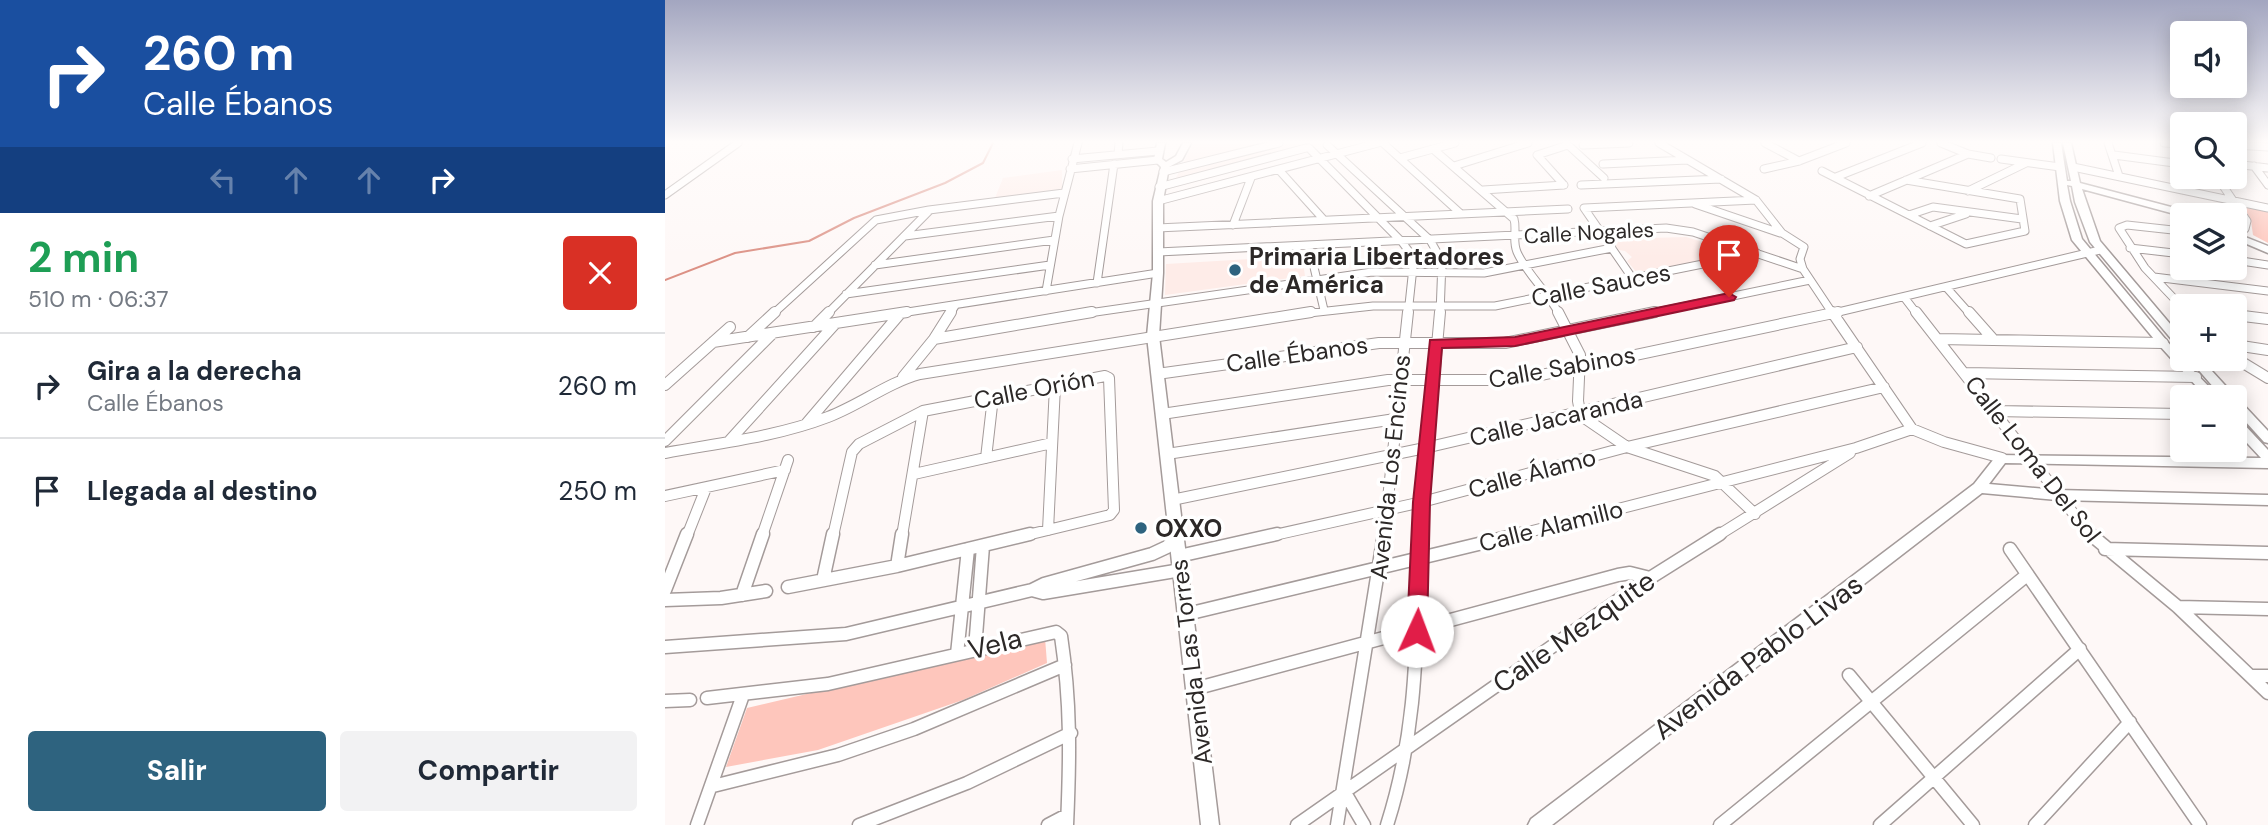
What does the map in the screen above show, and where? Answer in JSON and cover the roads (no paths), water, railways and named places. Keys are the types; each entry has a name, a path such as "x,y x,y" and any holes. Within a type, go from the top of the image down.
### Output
{"street":[{"path":"665,195 684,182"},
{"path":"1046,292 1067,182"},
{"path":"1097,283 1112,182"},
{"name":"Avenida Las Torres","path":"1160,182 1158,273 1153,336 1210,825"},
{"path":"1159,194 1199,182"},
{"path":"1159,194 1231,182"},
{"path":"1233,225 1250,182"},
{"path":"1289,182 1324,220"},
{"name":"Avenida Los Encinos","path":"1337,825 1380,568 1395,419 1414,273 1414,258 1402,242 1341,182"},
{"name":"Avenida Los Encinos","path":"1368,182 1430,240 1441,256 1442,273 1425,449 1409,745 1400,788 1387,825"},
{"path":"1425,182 1460,214"},
{"path":"1473,182 1507,211 1516,226 1514,237 1518,254 1549,295 1580,355 1580,412 1593,426 1627,447 1705,471 1723,482 1755,514"},
{"path":"1483,190 1564,185 1561,182"},
{"path":"1581,185 1651,182"},
{"path":"1727,182 1756,200 1782,233"},
{"path":"1844,182 1971,245 2024,233 2020,199 1914,182"},
{"path":"1869,196 1903,182"},
{"path":"1968,191 1988,182"},
{"path":"2062,182 2073,230 2087,254 2203,385"},
{"path":"2075,182 2080,202 2100,250 2170,331"},
{"path":"2093,182 2170,208"},
{"path":"2145,182 2268,208"},
{"path":"2226,189 2236,203"},
{"path":"748,337 873,222 929,210 1064,193"},
{"path":"1633,279 1598,232 1584,208 1756,200"},
{"path":"2065,201 2109,200 2170,215"},
{"path":"1688,202 1782,233 1804,247 1800,259 1803,269 1912,429 1944,442 2003,458 2268,463"},
{"path":"1909,215 1933,207 2022,219"},
{"path":"1157,228 1568,209"},
{"path":"814,327 929,210"},
{"path":"1930,226 1970,213"},
{"path":"905,236 1059,215"},
{"path":"2170,230 2127,225 2119,228 2130,248 2170,295"},
{"name":"Calle Nogales","path":"1158,253 1666,228 1686,230 1803,269"},
{"path":"2247,237 2268,245"},
{"path":"2247,239 2268,250"},
{"path":"875,265 1054,240"},
{"path":"1309,246 1324,310"},
{"path":"934,339 1156,301 1315,279 1372,272 1484,273 1612,248"},
{"path":"2130,248 2170,253"},
{"name":"Calle Sabinos","path":"1162,414 1401,380 1517,380 1834,313 2100,250"},
{"name":"Calle Sauces","path":"902,377 1324,310 1360,306 1495,306 1757,253"},
{"path":"2247,262 2268,265"},
{"path":"846,294 1050,265"},
{"path":"713,342 1158,273"},
{"path":"2153,277 2268,291"},
{"name":"Calle Ébanos","path":"1157,374 1359,345 1404,342 1505,343 1810,280"},
{"path":"1946,287 1992,338"},
{"name":"Calle Loma Del Sol","path":"1903,297 1939,339 2057,495 2105,549 2178,607 2268,692"},
{"path":"665,453 806,424 855,405 902,377 934,339 955,306"},
{"path":"806,424 899,315"},
{"path":"2247,316 2268,319"},
{"path":"729,440 835,324"},
{"path":"665,385 730,327"},
{"path":"665,441 773,334"},
{"path":"1939,339 2163,343"},
{"name":"Calle Jacaranda","path":"1173,500 1425,449 1857,347"},
{"path":"2247,347 2268,350"},
{"path":"2247,365 2268,378"},
{"path":"2206,371 2218,385"},
{"path":"1965,373 2196,377"},
{"name":"Calle Orión","path":"788,587 897,566 1105,517 1114,510 1109,378 1105,376 923,411 865,440 852,452 823,580"},
{"path":"1048,530 1055,386"},
{"name":"Calle Álamo","path":"1032,590 1042,593 1155,573 1180,563 1627,447 1884,387"},
{"path":"986,458 993,397"},
{"path":"897,566 923,411"},
{"path":"1994,411 2170,414"},
{"path":"2247,416 2268,439"},
{"path":"1167,454 1395,419"},
{"name":"Calle Alamillo","path":"1187,614 1419,560 1856,448 1912,429"},
{"path":"2247,435 2268,458"},
{"path":"914,474 1052,443"},
{"name":"Calle Mezquite","path":"1297,825 1650,578 1856,448"},
{"name":"Avenida Pablo Livas","path":"1537,825 1979,488 2003,458"},
{"path":"665,496 706,488 787,465 742,595"},
{"path":"665,590 706,488"},
{"path":"1979,488 2057,495 2268,500"},
{"path":"665,647 846,634 1032,590 1044,584 1152,554 1167,547 1176,538"},
{"path":"975,649 981,604 983,545"},
{"path":"957,654 968,549"},
{"path":"2010,549 2130,722 2194,822"},
{"path":"2105,549 2268,553"},
{"path":"1152,554 1155,573"},
{"path":"1103,568 1103,583"},
{"path":"966,576 982,571"},
{"path":"1194,689 1618,575 1630,573 1650,578"},
{"path":"1720,825 2027,575"},
{"path":"665,600 766,592"},
{"path":"2178,607 2268,609"},
{"name":"Vela","path":"706,698 828,684 1056,632 1061,636 1071,733 1067,820"},
{"path":"1880,825 2080,649"},
{"path":"713,786 838,755 914,729 1065,665"},
{"path":"1849,675 1873,700 1973,825"},
{"path":"2251,676 2268,676"},
{"path":"697,825 743,695"},
{"path":"665,701 690,699"},
{"path":"2035,825 2130,722"},
{"path":"859,825 912,807 1003,768 1071,733"},
{"path":"1344,791 1364,825"},
{"path":"1048,825 1067,820"}],"waterway":[{"path":"665,280 735,253 809,241 854,218 948,182"}],"place":[{"name":"Primaria Libertadores de América","path":"1235,270"},
{"name":"OXXO","path":"1141,528"}]}
